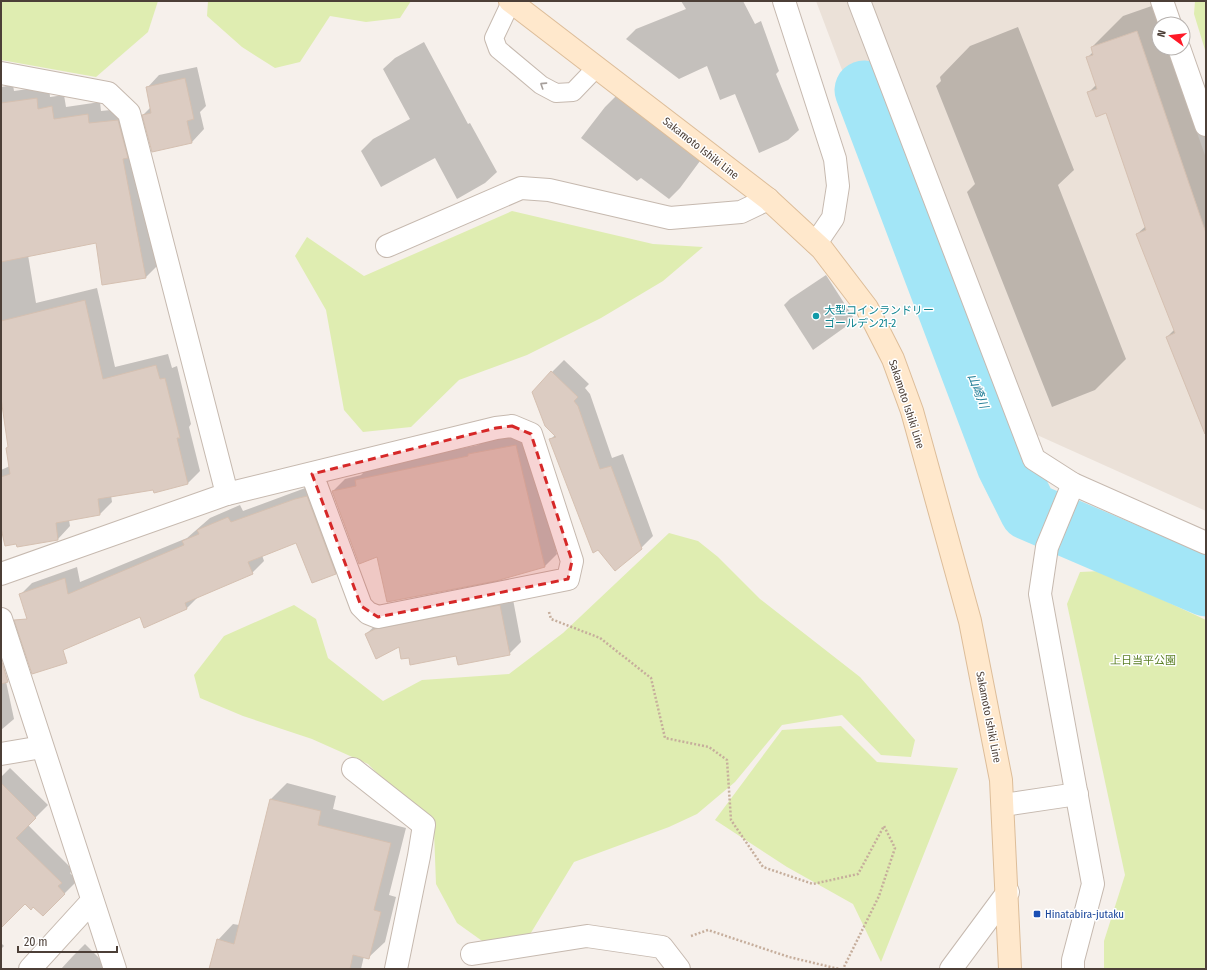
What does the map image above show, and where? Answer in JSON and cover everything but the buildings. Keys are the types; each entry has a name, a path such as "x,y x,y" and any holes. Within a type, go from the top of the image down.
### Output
{"main road":[{"name":"Sakamoto Ishiki Line","path":"510,1 768,199 816,243 867,308 893,359 912,411 970,621 1001,780 1008,892 1010,969"}],"street":[{"path":"784,1 835,159 838,186 833,218 816,243"},
{"path":"859,1 1034,459 1074,484 1206,543"},
{"path":"1162,1 1167,16"},
{"path":"1181,56 1206,125"},
{"path":"1,74 108,93 129,113 227,494"},
{"path":"387,246 521,188 549,190 670,218 740,212 768,199"},
{"path":"1,574 227,494 496,428 512,426 531,434 572,561 568,579 378,617 368,613 361,606 312,474"},
{"path":"1073,969 1073,960 1093,884 1040,594 1047,547 1074,484"},
{"path":"1,619 115,969"},
{"path":"1,754 42,747"},
{"path":"353,769 424,825 420,856 396,969"},
{"path":"1003,805 1077,794"},
{"path":"951,969 1008,892"},
{"path":"30,969 92,901"},
{"path":"472,954 587,936 662,947 679,969"}],"lane":[{"path":"510,1 494,38 498,49 541,85 556,93 573,92 597,67"}],"path":[{"path":"541,584 551,619 600,638 652,678 665,738 709,747 727,760 731,820 763,867 813,884 858,874 884,826 895,848 879,896 843,969"},
{"path":"662,947 708,930 789,957 839,969"}],"highlighted area":[{"path":"512,426 531,434 572,561 568,579 378,617 361,606 312,474 496,428"}],"shaded area":[{"path":"816,1 1150,1 1155,16 1151,16 1151,56 1170,56 1206,158 1206,511 1008,422 901,141 873,152"}],"green space":[{"path":"1,1 158,1 148,32 96,77 1,60"},
{"path":"208,1 411,1 400,18 366,22 330,16 300,62 275,68 242,47 207,16"},
{"path":"1195,1 1206,1 1206,53 1194,14"},
{"path":"512,211 653,244 703,247 663,281 601,318 527,355 459,380 411,427 363,432 344,410 326,310 295,256 307,237 364,276"},
{"path":"669,533 698,541 718,557 760,599 860,677 915,740 911,757 881,755 842,715 782,725 735,782 697,814 669,827 574,862 529,936 485,943 457,923 436,884 434,831 368,764 312,739 243,716 200,698 194,675 224,636 294,605 316,619 328,658 383,701 422,680 509,674 563,633"},
{"name":"上日当平公園","path":"1101,571 1206,620 1206,969 1104,969 1104,941 1125,875 1067,604 1080,572"},
{"path":"841,726 877,762 958,768 881,962 853,904 787,867 715,820 782,730"}],"waterway":[{"name":"山崎川","path":"864,90 1006,465 1029,511 1206,587"}],"place":[{"name":"大型コインランドリー ゴールデン21-2","path":"816,316"},
{"name":"Hinatabira-jutaku","path":"1037,914"}]}
